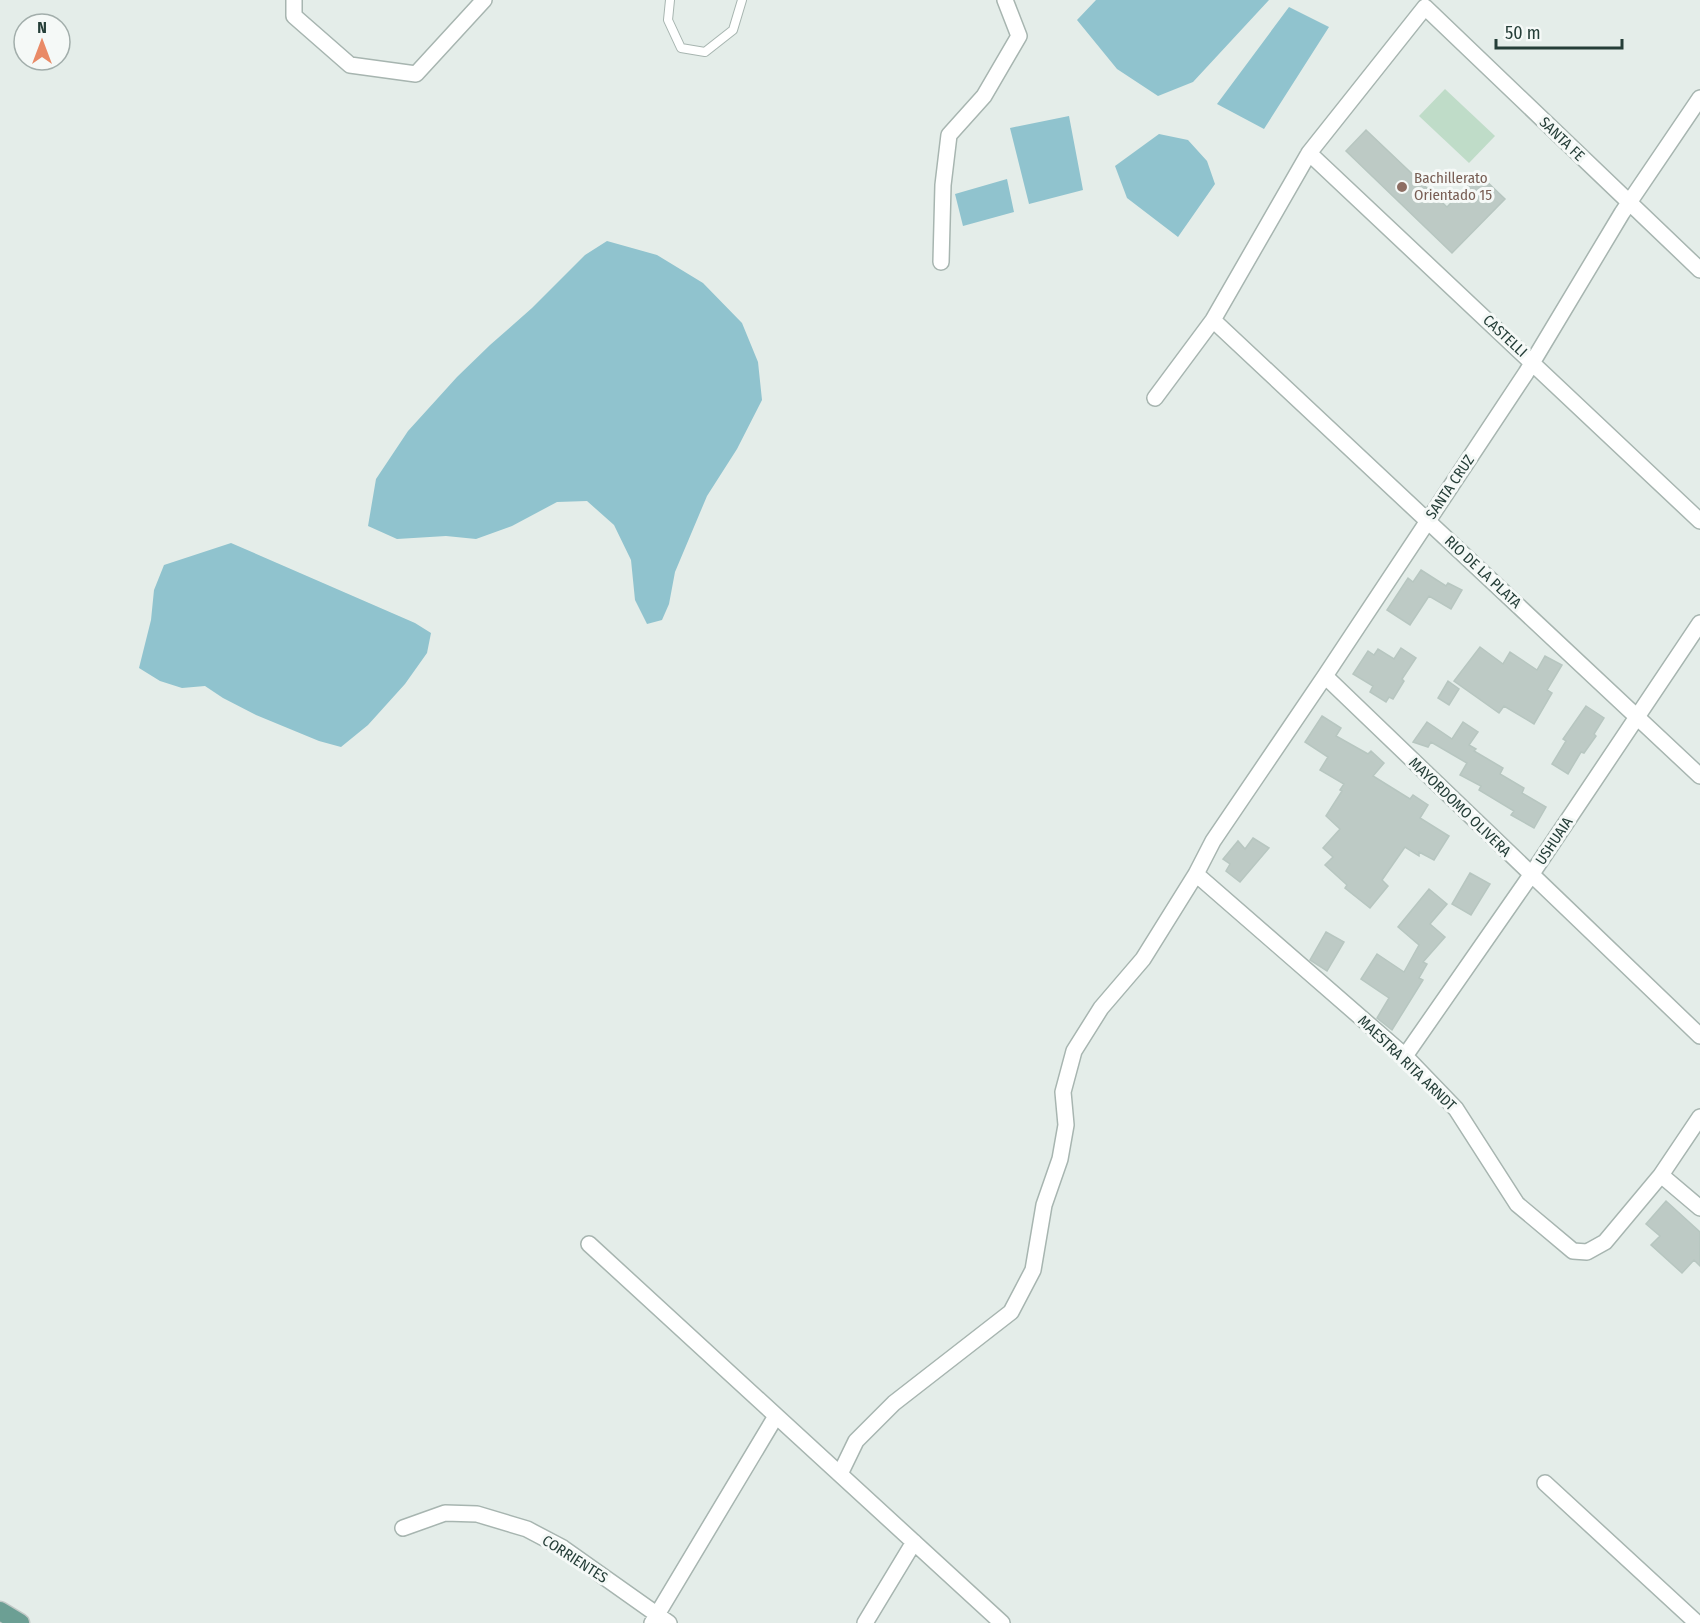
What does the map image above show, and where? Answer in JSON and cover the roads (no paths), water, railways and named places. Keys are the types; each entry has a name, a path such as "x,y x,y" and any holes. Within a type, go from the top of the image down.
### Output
{"main road":[{"path":"0,1611 20,1623"}],"street":[{"path":"294,0 294,16 350,65 416,74 484,0"},
{"path":"941,262 943,185 949,135 984,96 1019,36 1005,0"},
{"name":"SANTA FE","path":"1309,153 1425,7 1700,270"},
{"name":"SANTA CRUZ","path":"840,1474 856,1441 894,1403 1011,1312 1033,1270 1044,1205 1060,1159 1066,1125 1063,1092 1074,1051 1101,1008 1143,959 1196,874 1213,841 1532,362 1629,203 1700,98"},
{"path":"1155,398 1213,320 1309,153"},
{"name":"CASTELLI","path":"1309,153 1700,521"},
{"name":"RIO DE LA PLATA","path":"1213,320 1700,776"},
{"name":"USHUAIA","path":"1405,1056 1531,875 1700,623"},
{"name":"MAYORDOMO OLIVERA","path":"1325,676 1700,1036"},
{"name":"MAESTRA RITA ARNDT","path":"1196,874 1405,1056 1456,1109 1517,1204 1573,1251 1587,1252 1605,1242 1661,1175 1700,1117"},
{"path":"1661,1175 1700,1208"},
{"path":"589,1244 1002,1623"},
{"path":"660,1620 776,1416"},
{"path":"1545,1483 1697,1623"},
{"name":"CORRIENTES","path":"403,1528 445,1513 477,1514 527,1529 563,1548 660,1620"},
{"path":"865,1623 914,1542"}],"lane":[{"path":"670,0 668,20 681,48 705,52 733,30 742,0"}],"water":[{"path":"1096,0 1269,0 1193,82 1158,96 1117,69 1077,20"},
{"path":"1289,7 1329,27 1264,129 1217,104"},
{"path":"1069,116 1083,190 1029,204 1010,128"},
{"path":"1159,134 1188,140 1207,161 1215,184 1178,237 1127,198 1115,166"},
{"path":"1007,179 1014,212 963,226 955,194"},
{"path":"607,241 657,255 703,283 742,323 758,362 762,400 737,449 707,496 675,572 669,604 662,620 647,624 635,600 631,560 614,525 587,501 557,502 512,526 476,539 446,536 397,539 368,526 376,479 408,431 457,377 490,345 532,308 585,255"},
{"path":"231,543 415,623 431,633 427,653 405,684 368,725 341,747 319,741 256,715 205,686 182,688 160,681 139,668 151,620 154,590 164,565"}],"place":[{"name":"Bachillerato Orientado 15","path":"1402,187"}]}
